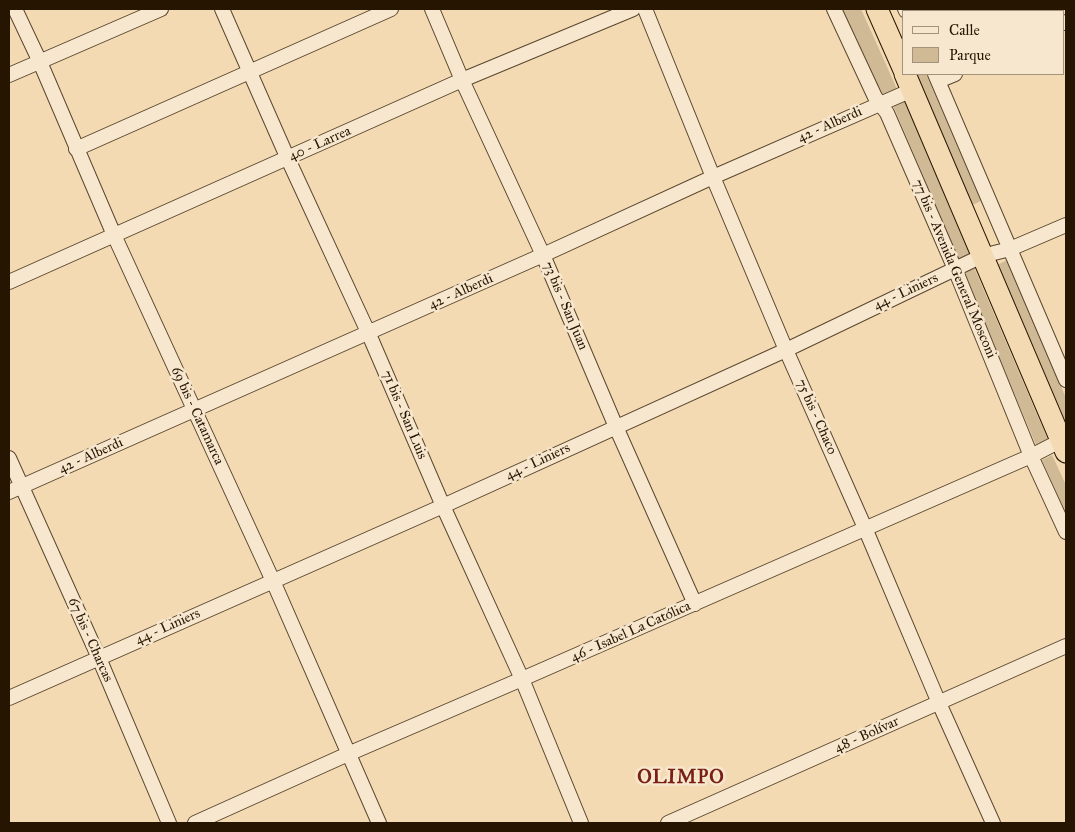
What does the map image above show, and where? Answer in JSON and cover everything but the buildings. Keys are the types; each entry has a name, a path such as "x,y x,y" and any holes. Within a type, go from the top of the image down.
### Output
{"highway":[{"path":"881,10 902,65"},
{"path":"909,82 982,256 1064,443"}],"street":[{"name":"69 bis - Catamarca","path":"15,9 40,62 114,235 273,581 379,823"},
{"path":"9,75 162,9"},
{"name":"71 bis - San Luis","path":"222,9 522,680 581,823"},
{"path":"76,149 391,9"},
{"name":"73 bis - San Juan","path":"432,9 462,80 543,256 695,604"},
{"name":"40 - Larrea","path":"9,282 462,80 632,9"},
{"name":"75 bis - Chaco","path":"645,9 786,350 866,528 938,703 993,823"},
{"name":"77 bis - Avenida General Mosconi","path":"834,9 879,104 887,113 955,269 1031,456 1066,532"},
{"path":"950,75 937,78 1066,380"},
{"name":"42 - Alberdi","path":"15,490 194,409 543,256 713,177 879,104 909,82"},
{"name":"44 - Liniers","path":"9,698 443,506 786,350 982,256 1010,249 1066,225"},
{"name":"46 - Isabel La Católica","path":"195,823 348,754 1064,443"},
{"name":"67 bis - Charcas","path":"9,458 15,490 99,658 169,823"},
{"name":"48 - Bolívar","path":"668,823 1066,646"}],"green space":[{"path":"842,9 861,9 897,89 881,96"},
{"path":"914,75 926,75 981,201 970,206"},
{"path":"904,100 970,256 959,260 893,105"},
{"path":"1007,260 1066,398 1066,427 997,265"},
{"path":"973,265 1048,440 1036,445 962,270"},
{"path":"1052,455 1066,485 1066,514 1042,460"}],"district":[{"name":"OLIMPO","path":"681,778"}]}
